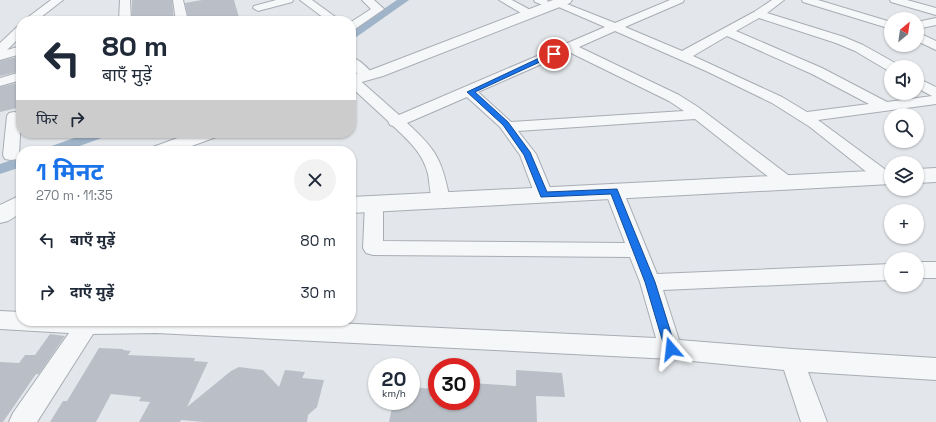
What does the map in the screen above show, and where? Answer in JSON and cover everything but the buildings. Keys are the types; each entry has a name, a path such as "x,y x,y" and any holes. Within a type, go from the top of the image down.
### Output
{"street":[{"path":"36,16 58,0"},
{"path":"124,16 125,0"},
{"path":"178,0 181,16"},
{"path":"263,16 256,4 288,0"},
{"path":"305,0 328,16"},
{"path":"356,24 378,9 367,0"},
{"path":"504,0 526,12"},
{"path":"647,0 664,6"},
{"path":"395,122 470,92 568,47 679,0"},
{"path":"683,56 758,14 779,0"},
{"path":"807,0 884,24"},
{"path":"895,0 936,12"},
{"path":"356,79 377,73 551,1 683,56 777,100 805,117 884,174"},
{"path":"356,77 379,65 526,12"},
{"path":"758,14 846,43 859,48 884,62"},
{"path":"924,24 936,21"},
{"path":"726,31 817,71 886,107"},
{"path":"0,50 16,34"},
{"path":"924,40 936,46"},
{"path":"568,47 674,98 698,114 786,182"},
{"path":"0,56 16,51"},
{"path":"356,65 364,72"},
{"path":"0,82 16,77"},
{"path":"356,85 395,122 417,140 429,155 436,173 441,200"},
{"path":"924,86 936,93"},
{"path":"470,92 508,127 528,154 544,195"},
{"path":"805,117 936,100"},
{"path":"508,127 698,114"},
{"path":"11,155 12,116"},
{"path":"174,146 195,138"},
{"path":"924,176 936,175"},
{"path":"356,205 884,177"},
{"path":"614,191 650,282 671,349"},
{"path":"374,204 372,248 637,250"},
{"path":"924,270 936,270"},
{"path":"650,282 884,272"},
{"path":"0,320 16,321"},
{"path":"22,422 86,326"},
{"path":"262,326 671,349 792,360 936,369"},
{"path":"792,360 814,422"}],"waterway":[{"path":"356,33 404,0"},
{"path":"65,146 88,138"},
{"path":"0,169 16,164"}],"route":[{"path":"554,54 470,92 505,124 528,154 544,195 614,191 650,282 671,349"}]}
